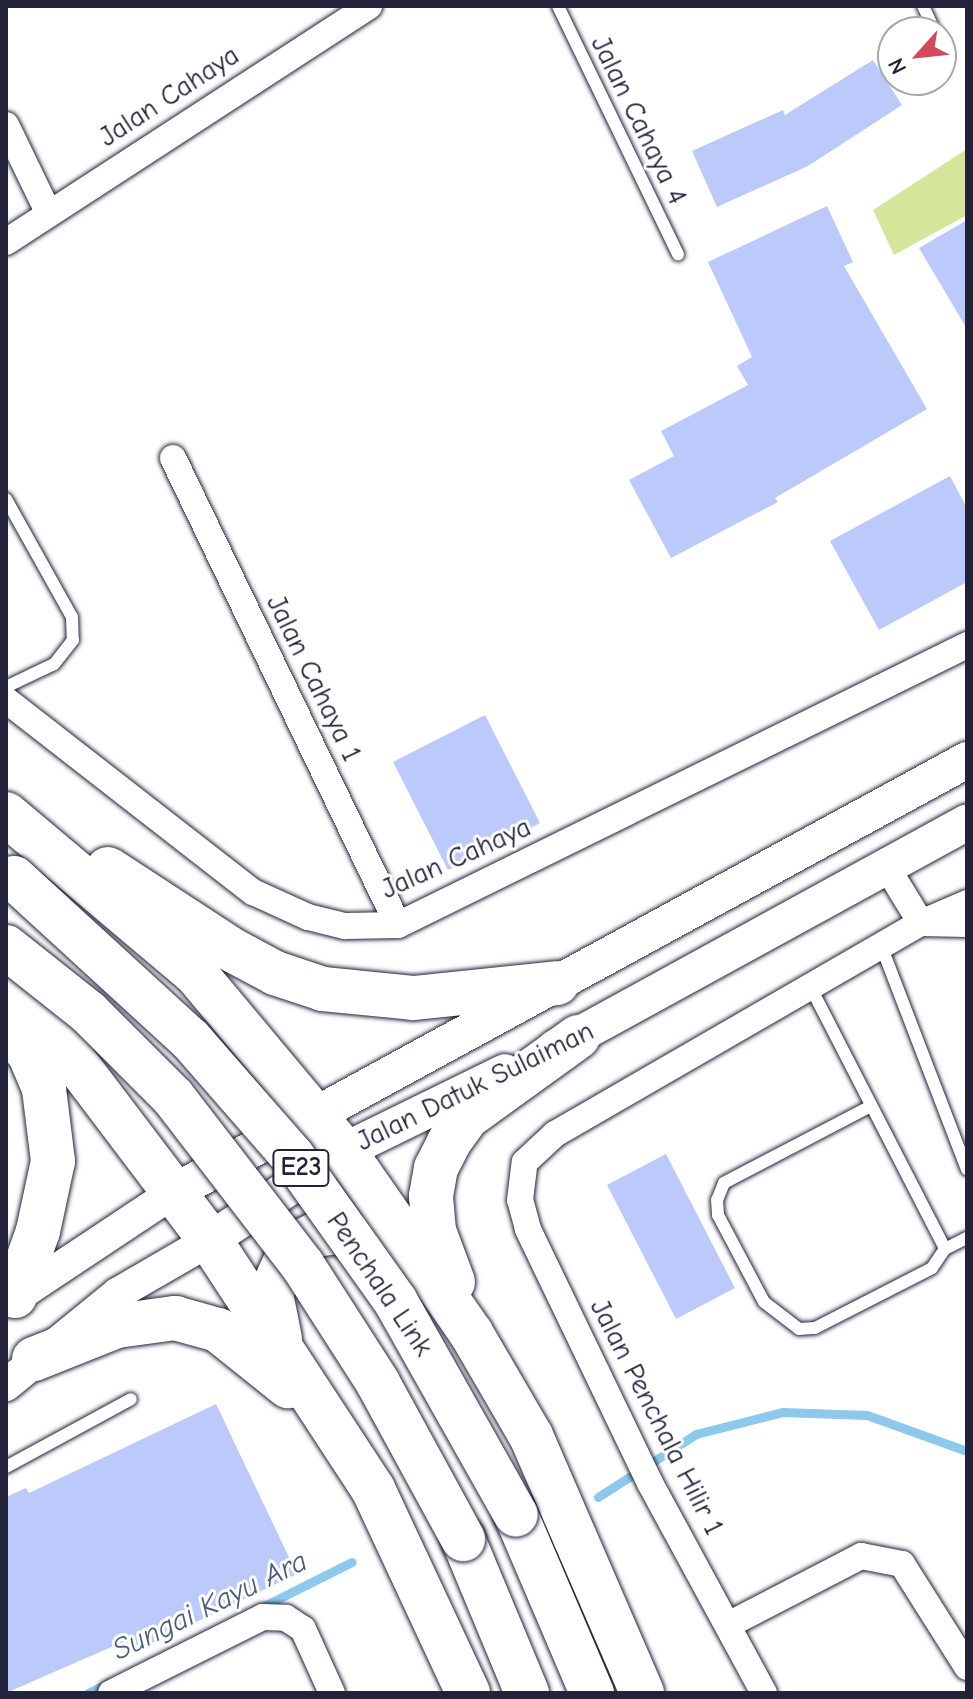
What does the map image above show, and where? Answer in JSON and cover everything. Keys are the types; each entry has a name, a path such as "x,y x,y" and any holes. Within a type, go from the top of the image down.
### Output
{"highway":[{"path":"6,801 234,951 275,973 323,989 413,998 557,983"},
{"path":"6,814 196,974 344,1151 471,1333 531,1436 642,1693"},
{"name":"Penchala Link","path":"6,872 104,956 190,1039 293,1157 396,1302 516,1515 592,1693"},
{"name":"Penchala Link","path":"6,947 88,1012 173,1097 303,1266 378,1383 463,1539 527,1693"},
{"path":"6,991 70,1055 106,1084 128,1092 154,1086 178,1073 195,1048 196,974"},
{"path":"6,1027 29,1053 44,1089 53,1161 38,1231 10,1301"},
{"path":"471,1333 434,1231 431,1196 436,1168 467,1117 578,1037"},
{"path":"70,1055 210,1240 373,1489 468,1693"},
{"path":"283,1353 271,1293 292,1246 315,1235 367,1237 431,1276"},
{"path":"20,1372 117,1326 175,1318 229,1338 263,1362 336,1432"}],"main road":[{"name":"Jalan Datuk Sulaiman","path":"174,1192 967,760"},
{"name":"Jalan Datuk Sulaiman","path":"210,1240 344,1151 578,1037 888,869 967,822"}],"street":[{"name":"Jalan Cahaya","path":"6,242 361,8"},
{"path":"6,125 48,212"},
{"name":"Jalan Cahaya 1","path":"173,458 398,925"},
{"name":"Jalan Cahaya","path":"6,700 253,892 308,917 345,926 398,925 964,653"},
{"path":"888,869 921,923"},
{"path":"811,988 921,923 967,903"},
{"path":"921,923 967,924"},
{"name":"Jalan Penchala Hilir 1","path":"764,1693 650,1483 528,1229 520,1200 525,1162 555,1134 811,988"},
{"name":"Jalan Datuk Sulaiman","path":"10,1301 174,1192"},
{"name":"Jalan Datuk Sulaiman","path":"20,1372 117,1294 210,1240"},
{"path":"728,1625 861,1556 902,1564 967,1667"},
{"path":"111,1693 263,1617 286,1618 303,1629 332,1693"}],"lane":[{"name":"Jalan Cahaya 4","path":"558,6 678,254"},
{"path":"6,499 72,617 73,640 54,664 6,687"},
{"path":"882,948 967,1169"},
{"path":"811,988 945,1249"},
{"path":"871,1106 724,1183 717,1200 718,1215 764,1302 799,1329 815,1328 932,1268 945,1249 967,1238"},
{"path":"6,1467 131,1399"}],"green space":[{"path":"967,149 967,215 894,255 873,210"}],"building":[{"path":"873,60 877,66 877,96 896,96 902,105 808,166 717,207 692,151 783,110 785,115"},
{"path":"827,206 853,262 844,266 927,409 775,498 778,502 671,558 629,480 674,456 661,431 748,385 737,366 752,357 708,262"},
{"path":"967,220 967,329 919,248"},
{"path":"950,476 967,508 967,582 879,630 830,541"},
{"path":"485,715 540,823 448,870 393,762"},
{"path":"666,1154 735,1288 676,1319 607,1185"},
{"path":"216,1404 297,1574 131,1653 125,1641 6,1693 6,1497 26,1488 29,1493"}],"waterway":[{"name":"Sungai Kayu Ara","path":"598,1497 696,1434 783,1412 867,1415 967,1451"},
{"name":"Sungai Kayu Ara","path":"256,1610 352,1562"},
{"name":"Sungai Kayu Ara","path":"88,1693 111,1682"}]}
